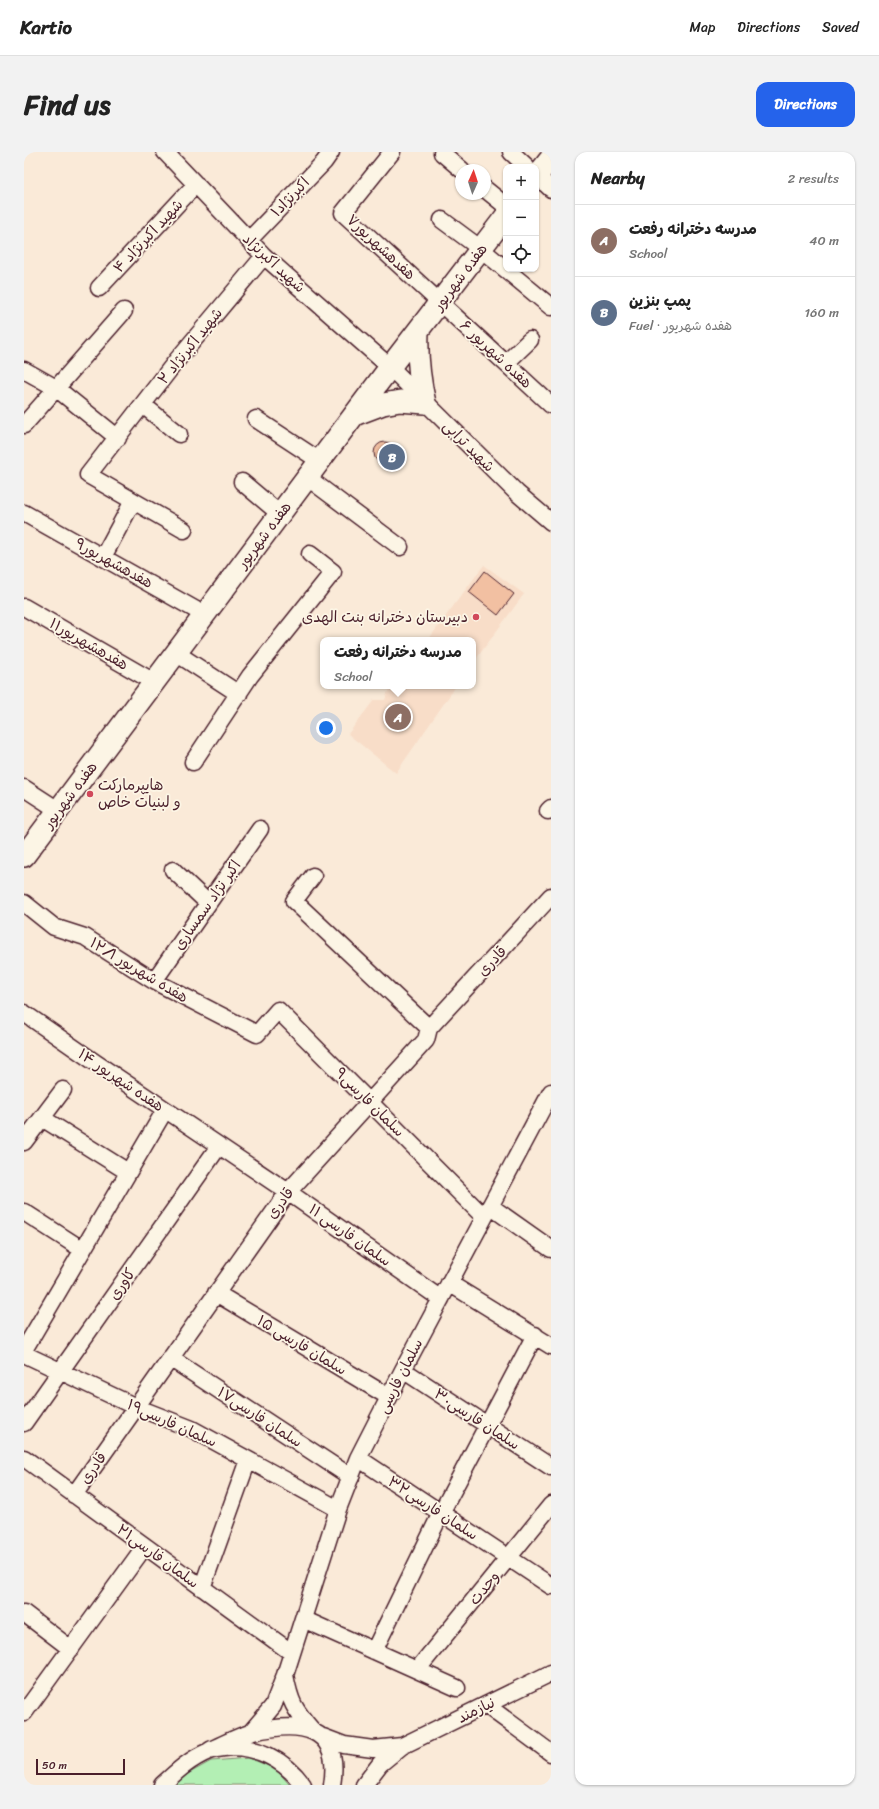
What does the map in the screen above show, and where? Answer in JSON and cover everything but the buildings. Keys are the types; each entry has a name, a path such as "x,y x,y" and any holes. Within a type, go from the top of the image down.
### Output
{"main road":[{"path":"539,174 551,158"},
{"name":"هفده شهریور","path":"24,856 390,367 503,220"},
{"path":"354,415 383,404 400,401 426,403 420,380 417,355 418,331"}],"street":[{"name":"شهید اکبرنژاد","path":"165,152 264,256 390,367"},
{"name":"اکبرنژاد۱","path":"249,240 324,162 331,152"},
{"name":"هفدهشهریور۷","path":"392,152 343,213 440,302"},
{"path":"511,152 523,164"},
{"path":"442,153 455,164"},
{"name":"شهید اکبرنژاد ۴","path":"99,288 196,184"},
{"path":"491,194 503,204"},
{"path":"442,220 481,249 551,307"},
{"name":"شهید اکبرنژاد ۲","path":"133,501 88,475 177,360 264,256"},
{"name":"هفده شهریور ۶","path":"440,302 551,405"},
{"path":"24,425 124,311"},
{"path":"506,363 530,340"},
{"name":"شهید ترابی","path":"390,367 517,493 551,522"},
{"path":"24,370 56,388 118,438"},
{"path":"143,405 179,434"},
{"path":"256,418 320,461"},
{"path":"308,478 400,547"},
{"path":"242,482 280,514"},
{"path":"103,557 133,501 184,530"},
{"name":"هفدهشهریور۹","path":"24,512 205,614"},
{"path":"193,762 250,676 333,572 310,554"},
{"name":"هفدهشهریور۱۱","path":"24,607 154,682"},
{"path":"176,653 239,694"},
{"path":"24,788 58,810"},
{"name":"اکبر نژاد سمساری","path":"154,981 260,829"},
{"path":"173,870 208,903"},
{"path":"313,876 294,901 429,1028"},
{"name":"قادری","path":"74,1495 288,1192 426,1040 429,1028 551,896"},
{"name":"هفده شهریور ۱۲/۱","path":"24,902 54,927 85,938 154,981 257,1034"},
{"name":"سلمان فارسی۹","path":"257,1034 278,1010 370,1102 487,1211 551,1249"},
{"name":"هفده شهریور ۱۴","path":"24,1013 219,1146"},
{"path":"26,1134 42,1118 63,1090"},
{"name":"سلمان فارسی","path":"251,1732 273,1706 285,1675 338,1509 358,1458 487,1211 547,1109 551,1092"},
{"path":"24,1350 30,1324 83,1250 165,1110"},
{"path":"42,1118 128,1172"},
{"name":"سلمان فارسی ۱۱","path":"219,1146 288,1192 441,1299"},
{"name":"کاوری","path":"24,1422 219,1146"},
{"path":"24,1212 83,1250"},
{"path":"449,1283 551,1346"},
{"name":"سلمان فارسی ۱۵","path":"216,1293 389,1397"},
{"path":"374,1651 441,1513 535,1335"},
{"name":"سلمان فارسی۱۹","path":"24,1354 136,1407 192,1429 338,1509"},
{"name":"سلمان فارسی۱۷","path":"170,1358 351,1476"},
{"name":"سلمان فارسی۳۰","path":"403,1370 551,1467"},
{"name":"سلمان فارسی۲۱","path":"24,1458 292,1653"},
{"name":"سلمان فارسی۳۲","path":"358,1458 551,1586"},
{"path":"202,1588 248,1460"},
{"name":"وحدت","path":"417,1670 551,1505"},
{"path":"24,1714 145,1546"},
{"path":"24,1612 71,1649"},
{"path":"303,1619 457,1688"},
{"name":"نیازمند","path":"402,1746 551,1674"},
{"path":"285,1675 289,1695 297,1713 329,1747 332,1757 332,1785"},
{"path":"486,1705 551,1753"},
{"path":"162,1785 182,1766 210,1750 251,1732 275,1728 299,1728 344,1745 373,1749 402,1746"},
{"path":"364,1785 380,1764 402,1746"},
{"path":"210,1750 234,1747 261,1752 284,1764 303,1785"}],"shaded area":[{"name":"دبیرستان دخترانه بنت الهدی","path":"484,565 524,594 476,659 476,637 430,637"},
{"path":"390,689 454,689 396,773 348,734 374,700 385,700"}],"green space":[{"path":"249,1758 276,1769 290,1785 173,1785 177,1780 211,1761"}],"place":[{"name":"پمپ بنزین","path":"392,457"},
{"name":"دبیرستان دخترانه بنت الهدی","path":"476,617"},
{"name":"مدرسه دخترانه رفعت","path":"398,717"},
{"name":"هایپرمارکت و لبنیات خاص","path":"90,794"}]}
